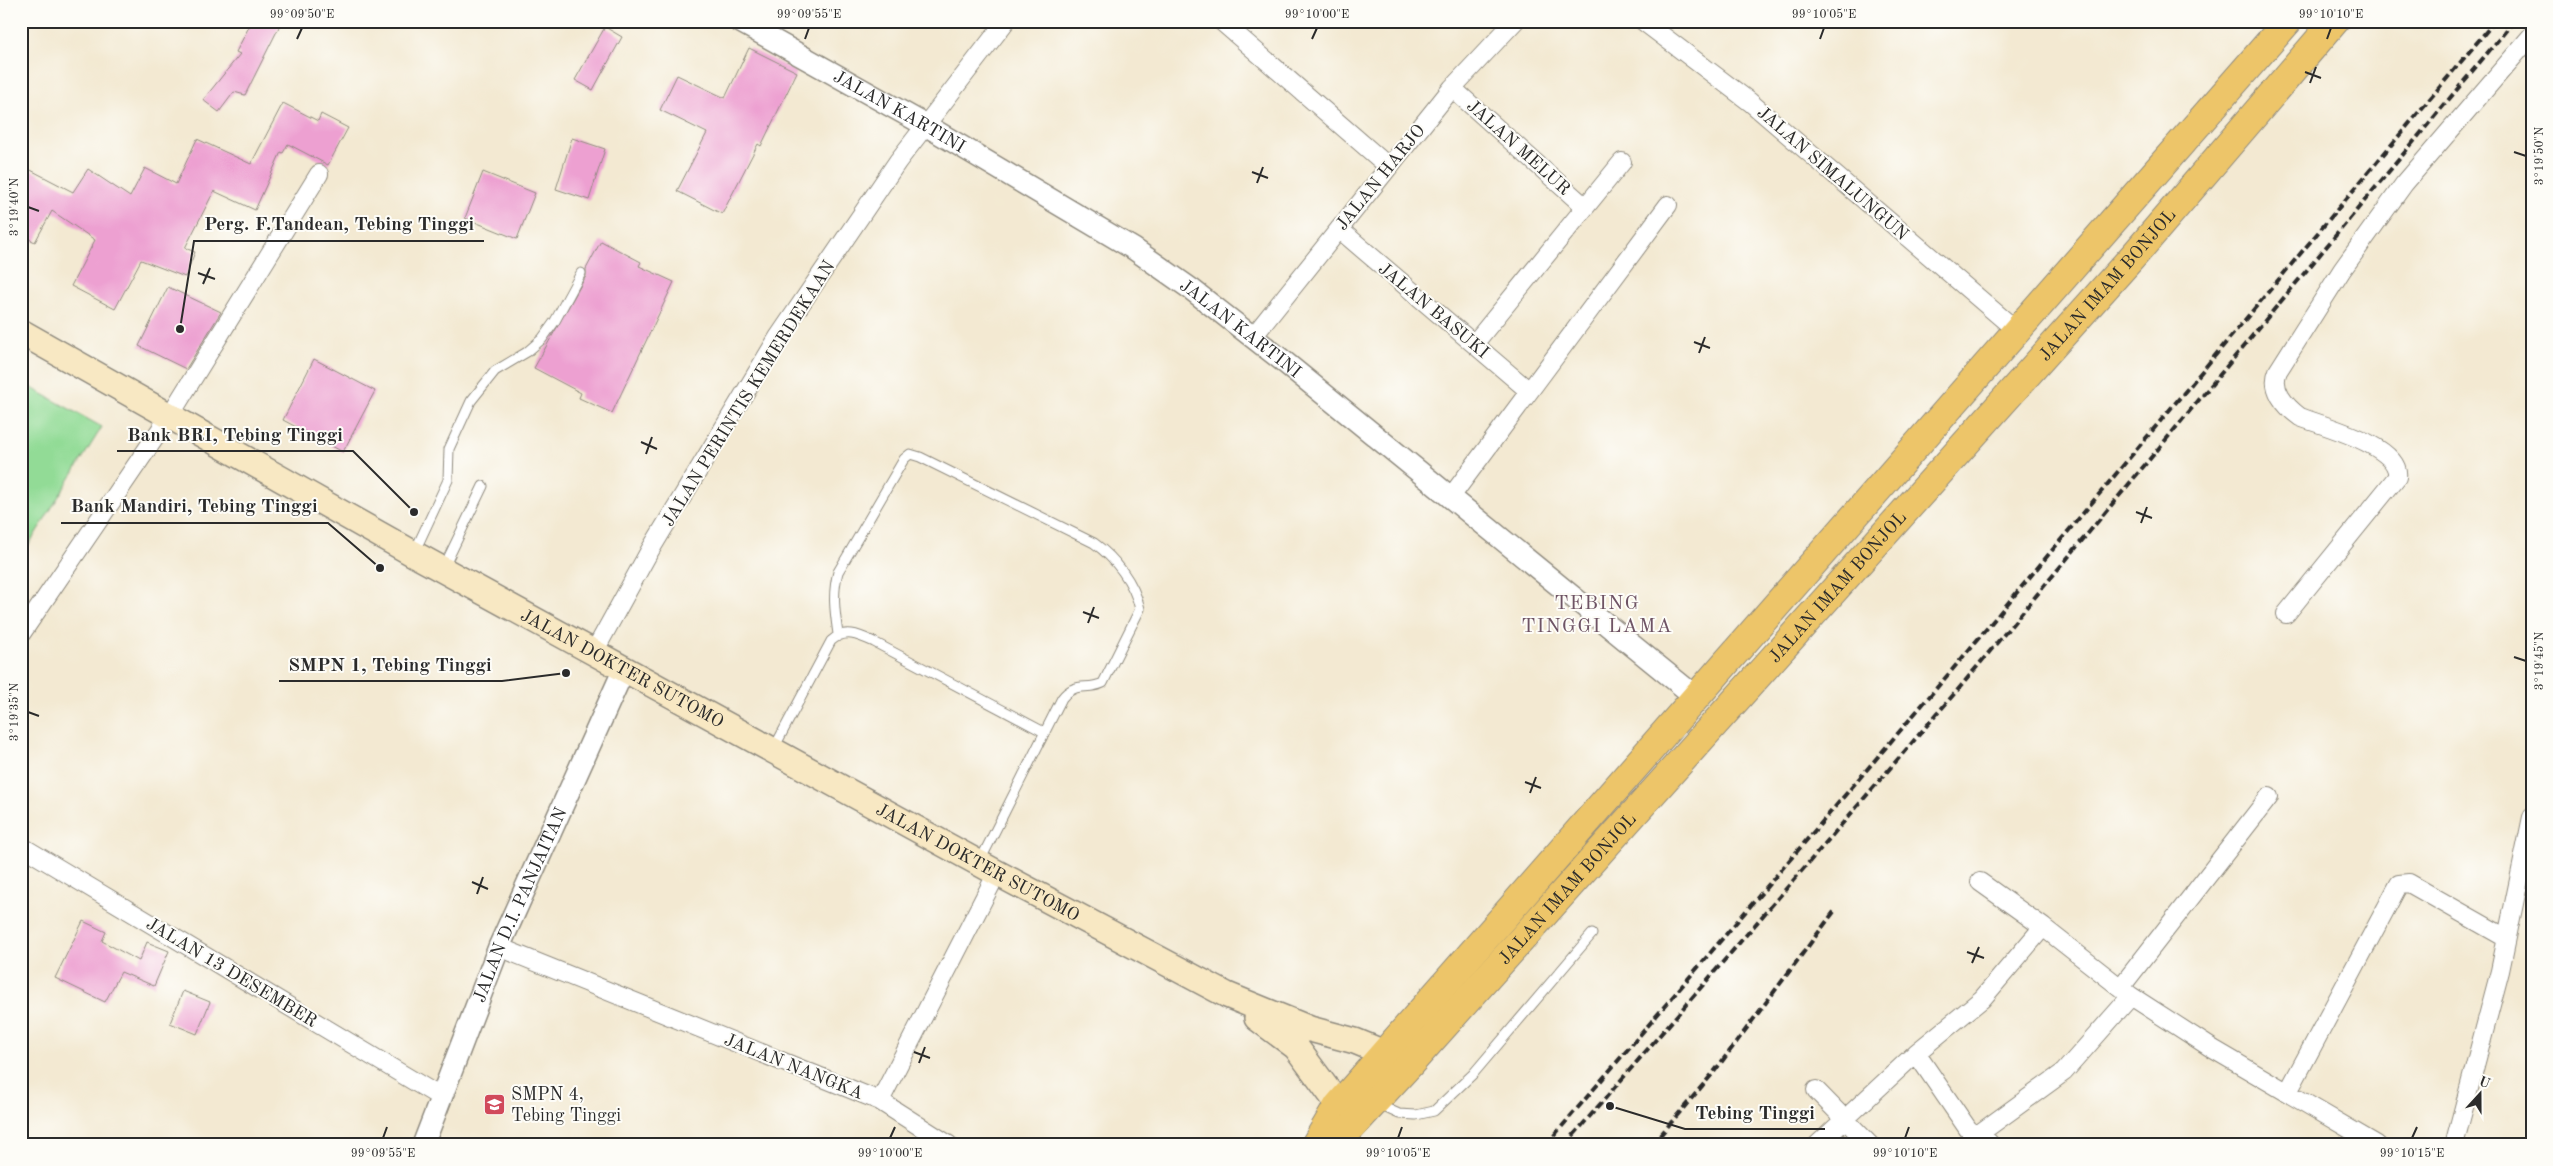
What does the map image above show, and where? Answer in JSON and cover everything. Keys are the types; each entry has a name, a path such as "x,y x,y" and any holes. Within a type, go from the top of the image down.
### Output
{"highway":[{"name":"JALAN IMAM BONJOL","path":"1331,1145 1346,1115 1386,1052 2288,21"},
{"name":"JALAN IMAM BONJOL","path":"1315,1145 1346,1115 1374,1103 1410,1065 2136,253 2335,21"}],"main road":[{"name":"JALAN DOKTER SUTOMO","path":"21,332 168,417 414,554 988,868 1227,996 1310,1029 1386,1052 1410,1065"},
{"name":"JALAN DOKTER SUTOMO","path":"1227,996 1296,1047 1346,1115"}],"street":[{"name":"JALAN KARTINI","path":"739,21 927,126 1134,249 1191,289 1697,698"},
{"name":"JALAN PERINTIS KEMERDEKAAN","path":"594,652 649,552 780,336 898,162 1006,21"},
{"path":"1221,21 1389,167"},
{"name":"JALAN HARJO","path":"1252,338 1452,88 1515,21"},
{"name":"JALAN SIMALUNGUN","path":"1643,21 1750,102 2017,331"},
{"path":"2286,614 2397,477 2398,470 2395,464 2379,448 2300,417 2291,410 2276,389 2274,380 2276,375 2342,270 2404,184 2532,35"},
{"name":"JALAN MELUR","path":"1452,88 1585,207"},
{"path":"1474,344 1622,162"},
{"path":"21,634 168,417 319,174"},
{"path":"1450,498 1668,205"},
{"name":"JALAN BASUKI","path":"1339,229 1529,392"},
{"name":"JALAN D.I. PANJAITAN","path":"423,1145 499,948 624,669"},
{"path":"1697,698 1720,718"},
{"path":"1916,1053 1968,1129 1985,1139 2064,1072 2269,797"},
{"path":"2454,1145 2480,1055 2532,817"},
{"name":"JALAN 13 DESEMBER","path":"21,846 442,1098"},
{"name":"JALAN NANGKA","path":"499,948 880,1101 988,868"},
{"path":"1980,882 2043,927 2126,991 2213,1049 2377,1145"},
{"path":"2288,1092 2399,884 2409,883 2506,938"},
{"path":"1817,1145 1916,1053 1982,999 2043,927"},
{"path":"1816,1090 1870,1145"},
{"path":"880,1101 949,1145"}],"lane":[{"path":"414,554 448,480 449,449 471,401 495,371 527,352 542,339 555,321 581,273"},
{"path":"838,634 834,608 834,586 838,572 904,459 910,454 920,457 1094,543 1118,563 1138,599 1140,608 1103,683 1096,687 1069,689 1062,698 1044,732 988,868"},
{"path":"443,569 483,486"},
{"path":"773,750 831,641 838,634 855,634 874,642 1044,732"},
{"path":"1374,1103 1399,1114 1416,1116 1434,1112 1473,1074 1592,934"}],"green space":[{"path":"21,382 102,427 21,557"}],"building":[{"path":"252,21 282,21 245,95 234,92 219,112 203,100 240,54 236,52"},
{"path":"605,27 622,37 593,90 575,80"},
{"path":"749,48 797,72 761,146 758,144 722,214 677,191 707,133 660,110 677,75 725,98"},
{"path":"283,103 318,121 321,114 348,128 328,165 288,144 283,153 281,152 255,210 214,191 185,248 195,252 185,277 141,260 115,309 71,286 95,240 52,211 35,242 21,235 21,165 73,192 88,169 130,197 145,168 176,184 197,139 251,164"},
{"path":"572,138 605,149 589,200 556,189"},
{"path":"483,172 535,193 517,239 465,218"},
{"path":"601,241 641,262 639,266 674,282 612,413 579,398 581,393 534,368 586,276 586,269"},
{"path":"168,287 221,312 186,369 139,346"},
{"path":"314,359 375,391 343,452 283,420"},
{"path":"83,921 106,932 102,941 139,961 147,942 169,951 154,986 121,972 105,1002 55,978"},
{"path":"183,991 210,1002 197,1034 170,1023"}],"railway":[{"path":"1546,1145 1952,670 2495,21"},
{"path":"1565,1145 1961,686 2514,21"},
{"path":"1652,1145 1714,1072 1836,909"}],"place":[{"name":"Perg. F.Tandean, Tebing Tinggi","path":"180,329"},
{"name":"Bank BRI, Tebing Tinggi","path":"414,512"},
{"name":"Bank Mandiri, Tebing Tinggi","path":"380,568"},
{"name":"SMPN 1, Tebing Tinggi","path":"566,673"},
{"name":"SMPN 4, Tebing Tinggi","path":"495,1104"},
{"name":"Tebing Tinggi","path":"1610,1106"}],"district":[{"name":"TEBING TINGGI LAMA","path":"1597,614"}]}
